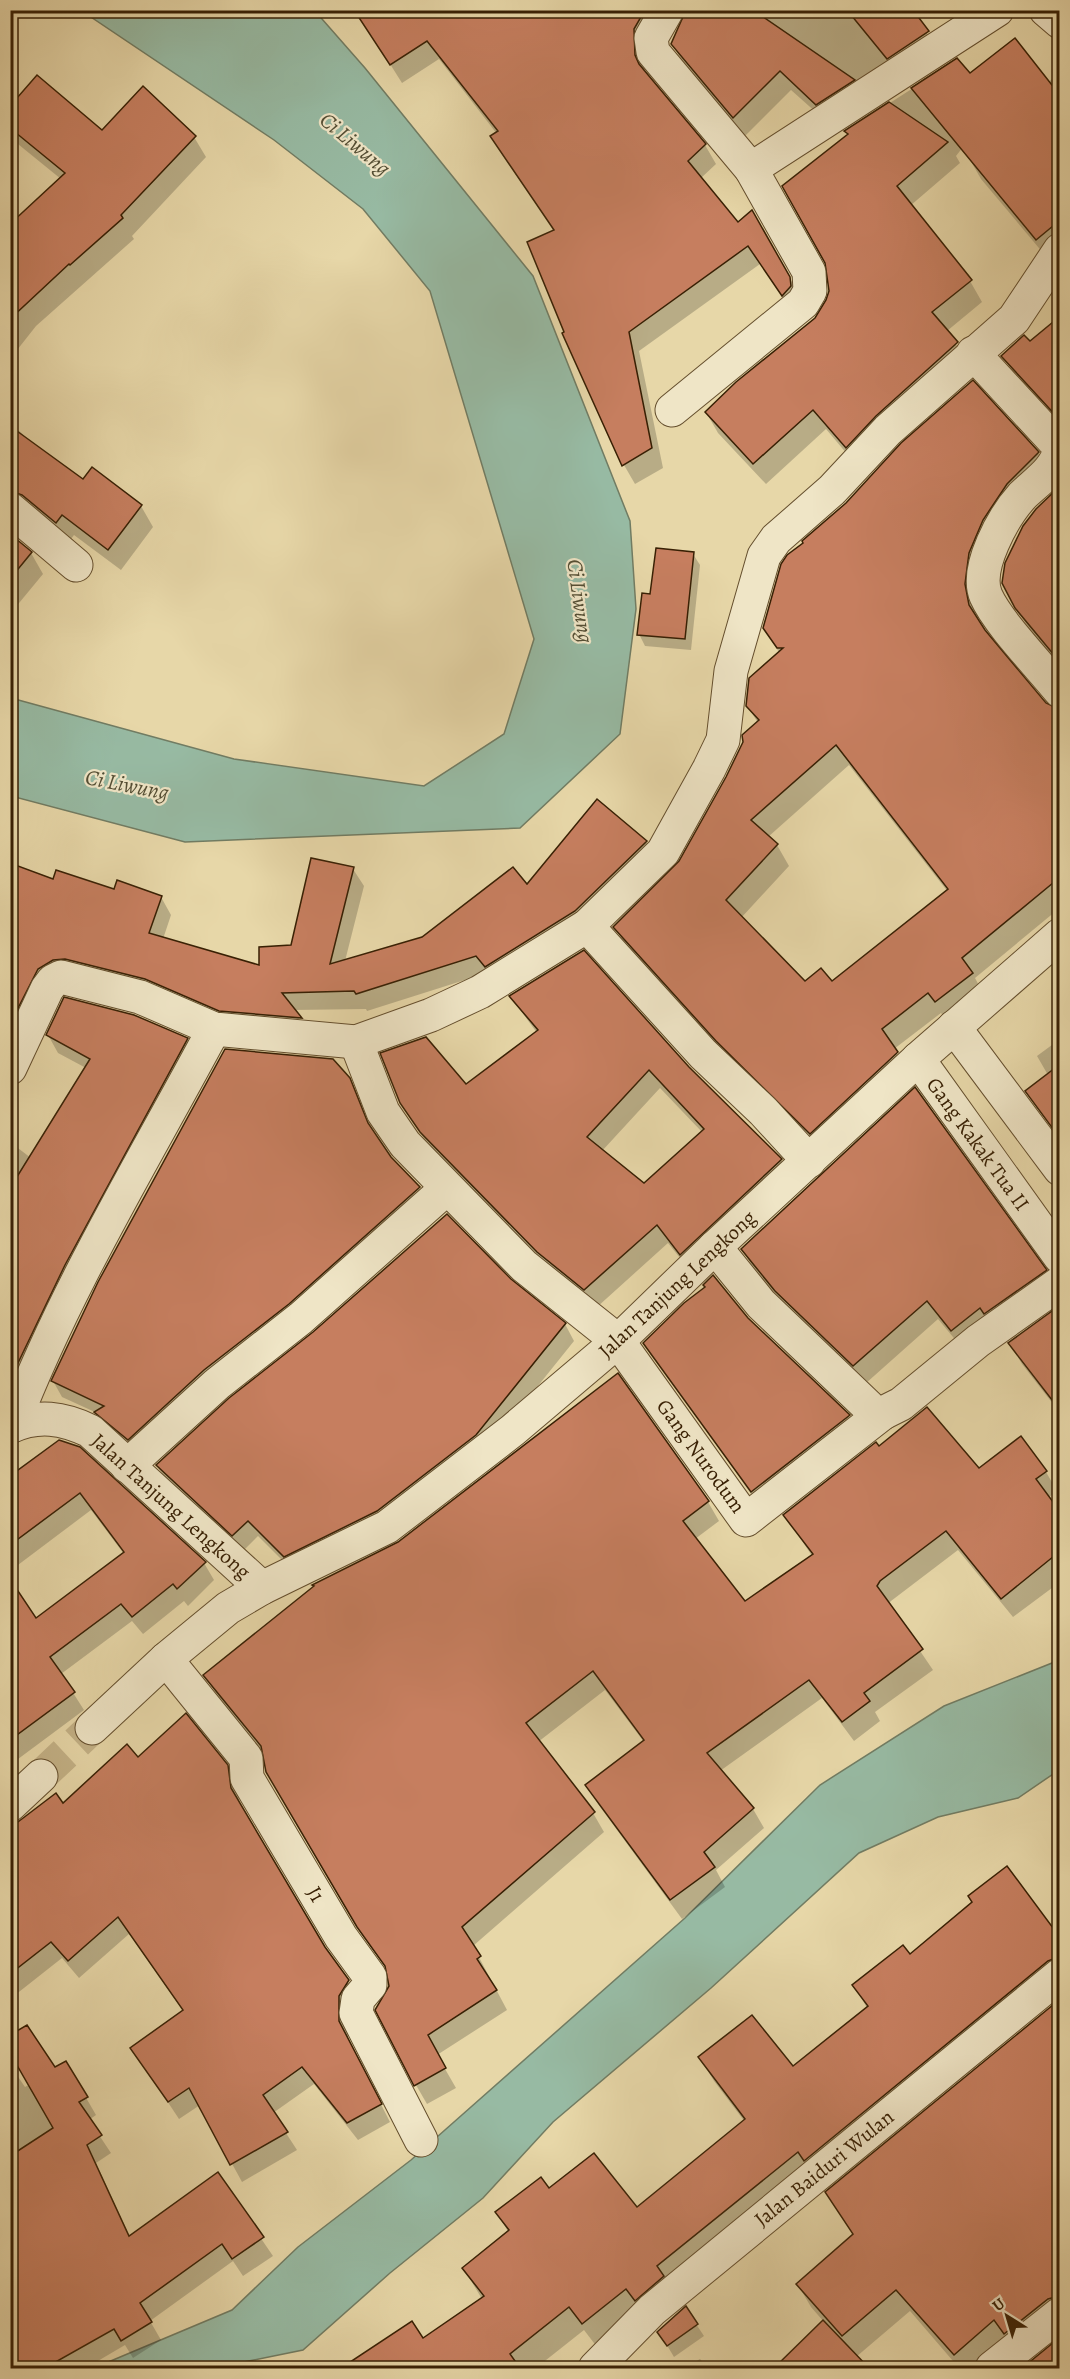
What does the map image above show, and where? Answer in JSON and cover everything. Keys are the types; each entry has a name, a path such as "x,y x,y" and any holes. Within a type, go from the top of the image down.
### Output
{"street":[{"path":"667,10 651,38 653,52 751,169 809,272 810,291 803,303 672,410"},
{"path":"751,169 997,10"},
{"path":"1046,10 1059,22"},
{"path":"10,1068 47,989 53,981 62,978 140,997 214,1029 356,1042 431,1015 480,993 587,926 663,852 723,740 731,671 764,556 776,539 832,490 888,430 1014,319 1059,250"},
{"path":"973,353 1059,450 1054,464 1002,521 995,536 984,581 985,595 1059,691"},
{"path":"10,509 76,566"},
{"path":"587,926 704,1054 809,1161"},
{"name":"Jalan Tanjung Lengkong","path":"92,1728 166,1659 228,1608 262,1588 398,1520 513,1430 618,1341 715,1247 918,1059 1056,944"},
{"path":"954,1027 1059,1169"},
{"path":"12,1426 37,1365 93,1249 214,1029"},
{"path":"356,1042 383,1112 405,1144 446,1189 524,1266 618,1341"},
{"name":"Gang Kakak Tua II","path":"918,1059 1059,1257"},
{"path":"127,1466 217,1384 301,1318 446,1189"},
{"path":"715,1247 760,1304 875,1413 883,1413 902,1404 978,1341 1059,1283"},
{"name":"Gang Nurodum","path":"618,1341 746,1520 883,1413"},
{"name":"Jalan Tanjung Lengkong","path":"12,1426 40,1418 74,1424 90,1431 262,1588"},
{"name":"J1","path":"166,1659 246,1758 247,1778 276,1830 341,1937 370,1977 370,1985 358,1999 356,2013 421,2140"},
{"path":"10,1805 41,1776"},
{"name":"Jalan Baiduri Wulan","path":"595,2368 652,2310 1059,1975"},
{"path":"992,2368 1059,2314"}],"water":[{"name":"Ci Liwung","path":"82,11 315,11 365,68 533,276 630,521 636,609 620,734 520,828 185,842 11,796 11,698 234,759 424,786 504,734 534,639 430,291 363,209 274,140"},
{"path":"1059,1657 1059,1770 1018,1798 938,1817 859,1853 711,1988 553,2122 483,2198 390,2273 303,2350 239,2363 231,2368 94,2368 232,2310 298,2247 411,2160 685,1918 820,1785 944,1706 1052,1663"}],"building":[{"path":"354,10 645,10 634,29 635,55 639,64 706,144 688,161 738,222 752,210 790,277 791,286 782,296 748,246 629,332 652,448 622,466 562,333 564,332 527,242 554,230 490,136 498,131 427,41 390,65"},
{"path":"686,10 753,10 855,80 816,105 780,71 733,118 671,44"},
{"path":"847,10 913,10 929,31 887,59"},
{"path":"1015,38 1059,94 1059,221 1036,240 911,88 957,58 970,73"},
{"path":"37,75 102,130 143,86 196,136 121,215 123,218 10,319 10,224 65,173 10,128 10,106"},
{"path":"889,102 948,142 897,186 972,280 932,312 958,342 876,416 846,448 813,410 753,464 705,412 736,382 815,318 829,291 825,263 782,186 848,134 844,131"},
{"path":"1059,317 1059,419 1001,356 1024,335 1030,341"},
{"path":"973,380 1039,452 1007,484 983,520 969,553 965,584 969,605 985,630 1046,703 1059,709 1059,878 962,958 973,973 935,1002 928,993 882,1029 898,1052 810,1134 716,1041 613,927 679,861 726,777 743,742 742,735 759,720 746,706 749,678 783,648 777,648 763,628 781,564 787,555 846,503 901,443","holes":["836,745 948,889 832,981 821,968 805,981 726,900 778,844 751,820"]},
{"path":"10,426 83,479 92,467 142,505 108,550 62,515 56,523 22,495 10,491"},
{"path":"1059,487 1059,661 1015,608 1002,583 1005,563 1023,526 1036,509"},
{"path":"10,534 32,552 10,579"},
{"path":"656,548 694,552 685,639 637,635 642,593 650,594"},
{"path":"597,799 647,841 575,911 485,967 476,956 356,994 354,991 282,993 302,1018 219,1011 145,979 65,959 53,960 38,969 14,1016 10,1014 10,863 53,879 56,870 114,889 117,880 162,896 149,933 259,965 259,947 291,945 311,858 354,867 330,964 422,937 513,867 527,884"},
{"path":"584,950 689,1067 782,1159 680,1255 657,1225 584,1290 537,1252 420,1132 400,1103 380,1053 426,1037 466,1084 538,1030 509,996","holes":["649,1070 704,1129 644,1183 587,1137"]},
{"path":"64,997 134,1015 188,1038 65,1265 17,1365 10,1362 10,1188 90,1059 46,1035"},
{"path":"225,1049 333,1059 350,1078 368,1123 391,1157 420,1187 289,1304 204,1370 128,1440 94,1412 104,1406 51,1381 98,1282"},
{"path":"1059,1065 1059,1137 1025,1091"},
{"path":"915,1087 1047,1270 984,1314 980,1308 951,1331 927,1301 853,1366 775,1291 741,1249"},
{"path":"447,1214 511,1279 566,1323 476,1435 377,1511 284,1557 248,1521 232,1536 156,1465 229,1398 313,1332"},
{"path":"713,1275 748,1318 850,1415 751,1492 643,1343 684,1303 705,1287 703,1285"},
{"path":"1059,1306 1059,1409 1008,1343"},
{"path":"618,1373 709,1501 683,1521 745,1601 813,1554 783,1515 876,1442 879,1446 927,1407 979,1468 1021,1436 1047,1471 1036,1479 1059,1510 1059,1552 1001,1599 946,1531 880,1581 877,1586 923,1649 864,1693 870,1701 842,1722 809,1680 707,1753 754,1808 704,1852 715,1867 670,1900 585,1785 644,1740 593,1671 526,1723 595,1812 462,1927 481,1956 477,1959 497,1990 428,2035 446,2068 414,2086 375,2010 389,1986 385,1966 357,1927 266,1772 261,1746 203,1675 314,1586 312,1585 398,1542"},
{"path":"59,1440 80,1447 206,1562 177,1589 173,1584 132,1617 121,1604 50,1657 75,1692 10,1740 10,1579 36,1618 124,1552 80,1493 10,1545 10,1476"},
{"path":"186,1713 228,1765 231,1788 325,1947 349,1980 339,1996 339,2021 382,2104 347,2123 302,2067 263,2095 288,2132 230,2165 189,2088 168,2102 130,2048 183,2010 118,1917 68,1961 51,1942 10,1974 10,1828 56,1793 63,1803 127,1744 138,1757"},
{"path":"1007,1866 1059,1936 1059,1957 1048,1961 804,2161 798,2152 657,2266 664,2276 635,2301 626,2289 582,2324 569,2307 510,2354 520,2368 341,2368 412,2321 423,2338 484,2296 462,2268 509,2230 495,2212 541,2177 549,2188 594,2153 637,2207 745,2119 698,2057 752,2015 793,2066 868,2006 852,1985 903,1945 910,1954 972,1902 968,1896"},
{"path":"1059,2000 1059,2296 1048,2299 1004,2334 994,2320 954,2355 896,2290 842,2336 796,2284 853,2234 825,2192"},
{"path":"27,2025 55,2067 66,2061 88,2097 79,2102 102,2135 87,2145 129,2236 218,2172 264,2237 232,2259 222,2244 140,2303 152,2322 121,2341 114,2329 45,2368 10,2368 10,2156 53,2128 10,2053 10,2035"},
{"path":"686,2306 698,2324 667,2346 657,2332"},
{"path":"823,2320 869,2368 774,2368"},
{"path":"1059,2338 1059,2368 1028,2368 1026,2365"}],"tunnel":[{"path":"41,1776 92,1728"}]}
